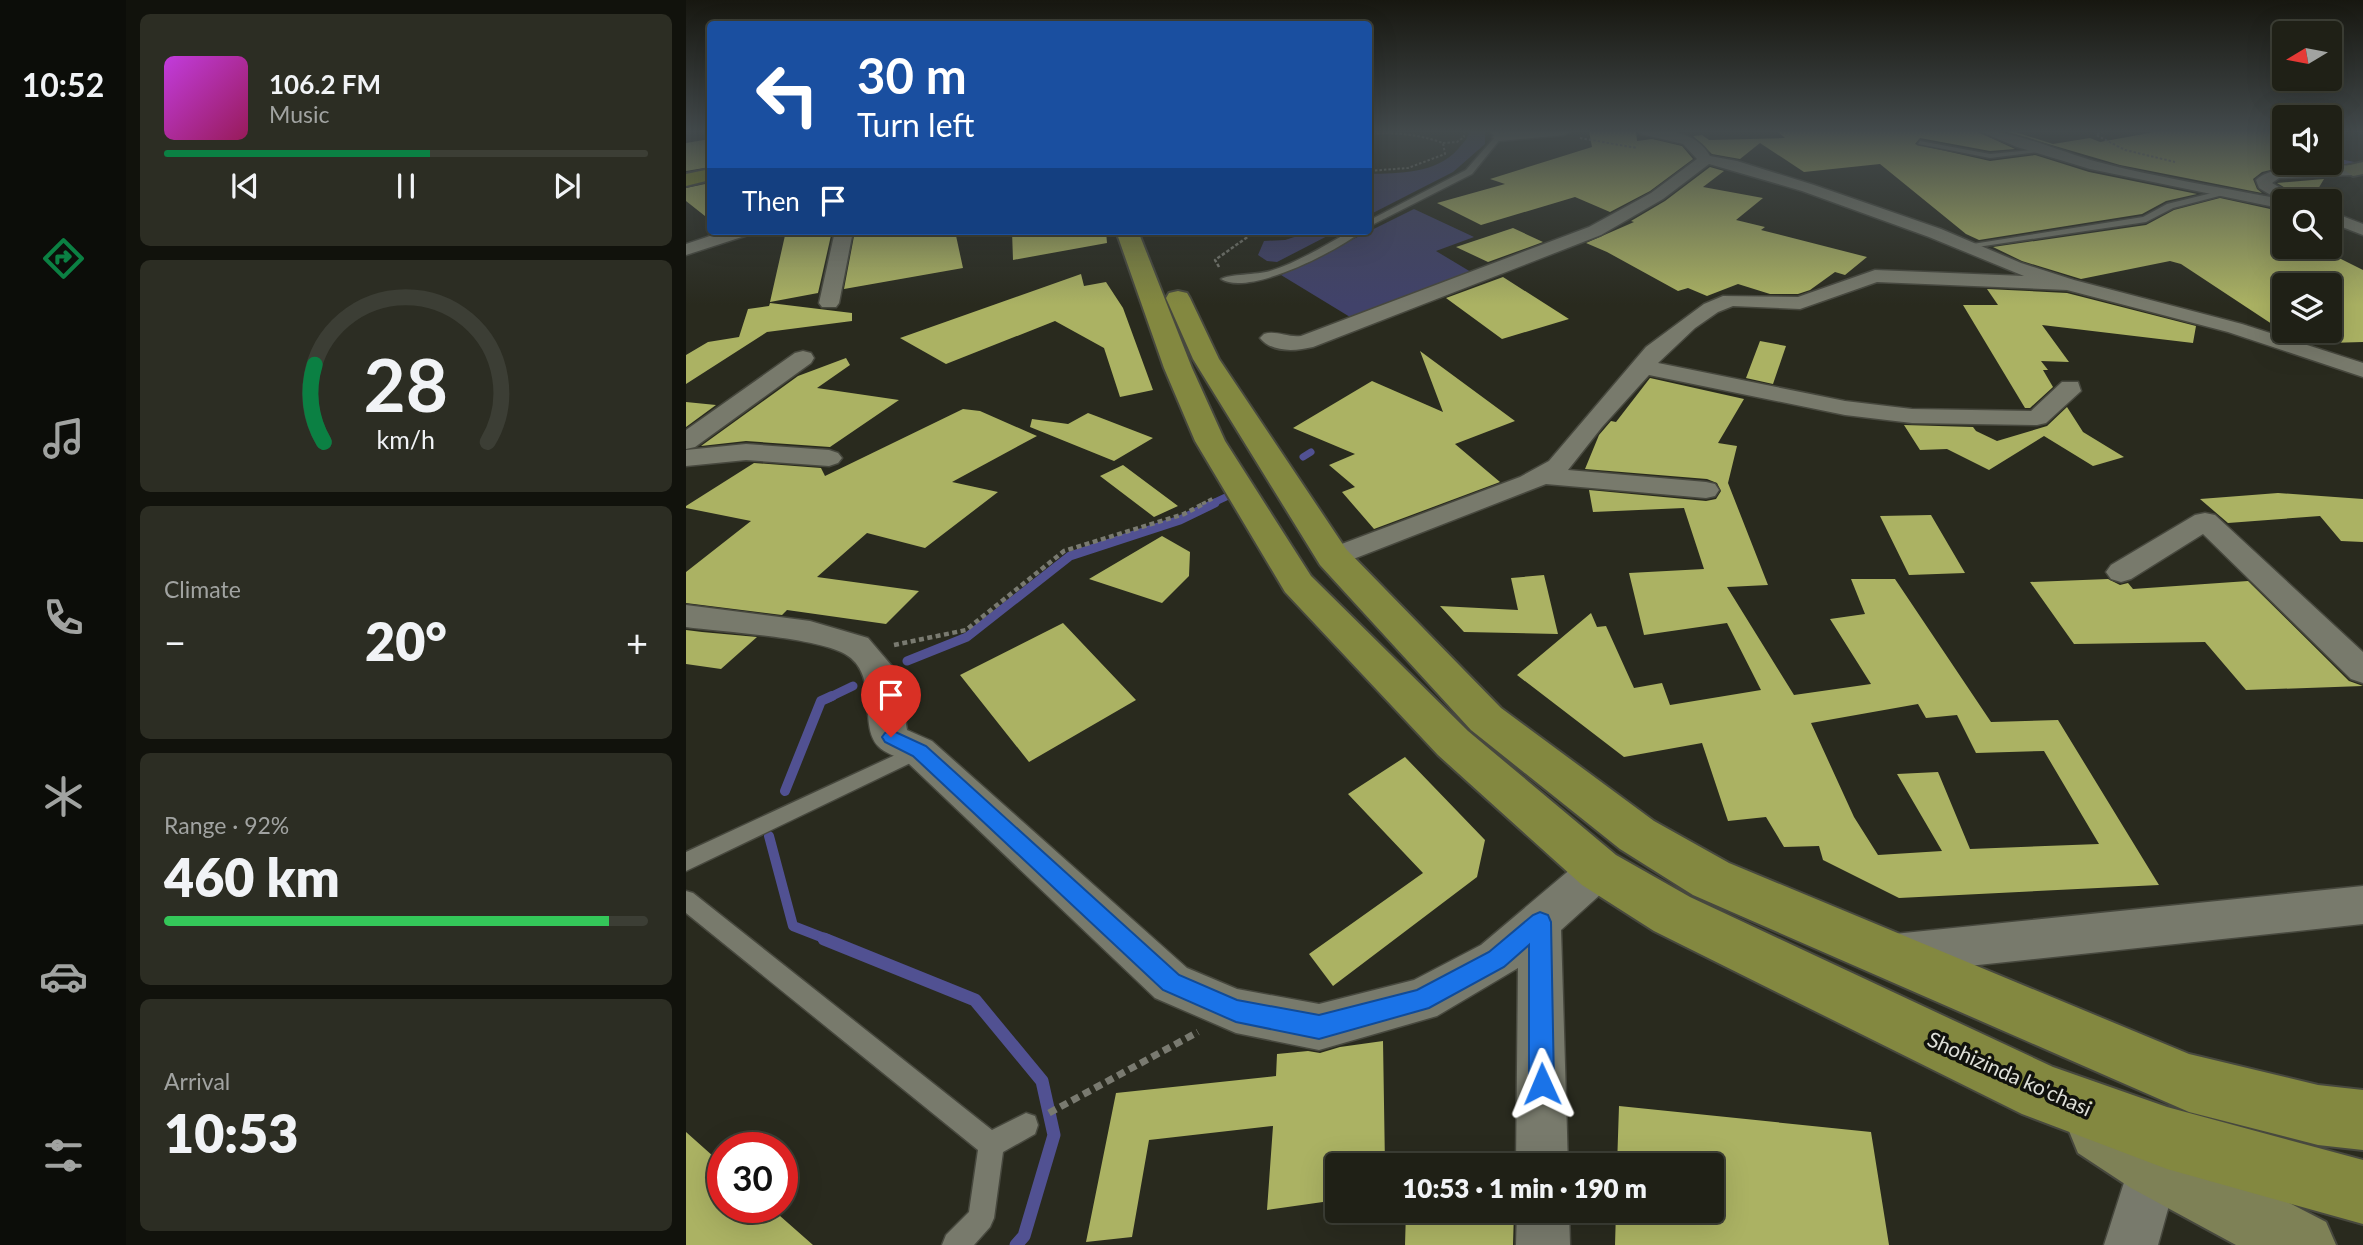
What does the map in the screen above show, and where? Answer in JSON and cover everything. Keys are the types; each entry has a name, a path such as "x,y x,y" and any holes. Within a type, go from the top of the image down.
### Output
{"main road":[{"path":"1130,235 1192,363 1333,557 1486,719 1637,835 1692,896"},
{"path":"1154,235 1189,327 1192,363 1210,441 1298,584 1453,743 1599,870 1887,954 2189,1083 2318,1115 2363,1120"},
{"name":"Shohizinda ko'chasi","path":"1692,896 2043,1093"},
{"path":"2160,1152 2363,1192"}],"street":[{"path":"1271,338 1289,344 1305,342 1595,231 1667,189"},
{"path":"1811,189 1935,233 2014,267 2067,284 2235,328 2363,370"},
{"path":"2202,189 2272,202"},
{"path":"2342,221 2363,230"},
{"path":"686,250 730,235"},
{"path":"829,303 843,235"},
{"path":"1333,557 1529,483 1558,466 1654,352 1688,324 1730,299 1800,303 1875,276 2067,284"},
{"path":"686,442 803,358"},
{"path":"1644,367 1844,408 1912,416 2037,418 2069,391 2070,387"},
{"path":"686,458 746,452 829,458"},
{"path":"1542,475 1706,490"},
{"path":"2121,572 2205,520 2363,671"},
{"path":"686,616 810,632 857,646 880,672 891,737 919,751 1171,983 1236,1011 1319,1027 1421,1000 1496,960 1599,870"},
{"path":"1887,954 2363,905"},
{"path":"1540,922 1542,1153"},
{"path":"2043,1093 2160,1152 2303,1245"},
{"path":"2131,1245 2160,1152"},
{"path":"1543,1223 1543,1245"}],"lane":[{"path":"1372,224 1437,189"},
{"path":"1964,246 2146,219 2150,214 2220,193"},
{"path":"1226,279 1241,281 1268,276 1350,235"},
{"path":"686,862 919,751"},
{"path":"686,900 990,1145"},
{"path":"990,1145 1027,1125"},
{"path":"956,1245 981,1218 990,1145"}],"path":[{"path":"1215,260 1250,235"},
{"path":"862,652 966,630 1064,551 1184,514 1237,485"},
{"path":"1027,1125 1236,1011"}],"shaded area":[{"path":"1372,189 1420,189 1372,213"},
{"path":"1414,209 1474,237 1436,251 1471,272 1350,317 1281,275 1362,235 1372,235 1372,230"},
{"path":"1301,235 1329,235 1277,262 1267,261 1258,255 1264,241 1285,240"}],"building":[{"path":"686,189 707,189 707,218 686,201"},
{"path":"1487,189 1653,189 1610,212 1575,197 1481,225 1437,203"},
{"path":"1681,189 1714,189 1763,198 1736,220 1765,227 1761,230 1867,257 1845,275 1835,272 1810,290 1798,294 1770,294 1738,284 1707,296 1688,288 1678,291 1586,243 1634,222 1631,221"},
{"path":"1911,189 2173,189 2197,194 2166,201 2142,214 1979,240 1966,234"},
{"path":"2220,198 2272,209 2272,259 2341,259 2363,270 2363,342 2342,343 2342,273 2272,273 2272,324 2181,264 2170,261 2081,279 2022,261 1993,247 2146,225 2174,210"},
{"path":"1513,228 1543,242 1488,262 1456,247"},
{"path":"785,235 831,235 818,293 770,302"},
{"path":"854,235 956,235 963,268 844,289"},
{"path":"1012,235 1106,235 1107,243 1013,260"},
{"path":"1081,274 1084,286 1106,282 1123,308 1153,390 1120,397 1104,348 1055,321 946,364 900,338"},
{"path":"1503,277 1569,319 1502,339 1446,298"},
{"path":"1987,289 2067,293 2196,326 2193,343 2042,325 2069,362 2041,361 2048,370 2043,370 2053,387 2030,408 2025,408 1963,305 1998,305"},
{"path":"770,303 852,313 852,321 767,332 686,384 686,355 708,342 739,337 748,309 769,306"},
{"path":"1760,341 1786,346 1773,384 1746,378"},
{"path":"1420,351 1515,421 1455,444 1500,482 1374,529 1342,492 1355,487 1329,465 1355,454 1293,428 1372,381 1443,412"},
{"path":"846,358 850,365 817,388 899,400 830,447 746,441 701,446 798,376"},
{"path":"1650,378 1744,399 1718,443 1737,446 1728,483 1768,585 1727,587 1794,695 1871,684 1830,619 1865,614 1851,579 1895,579 1991,722 2058,720 2159,885 1899,898 1823,860 1819,846 1784,847 1766,817 1728,821 1702,743 1624,757 1517,675 1591,613 1597,627 1606,626 1634,688 1662,683 1670,705 1761,690 1727,623 1644,635 1629,573 1704,569 1684,508 1593,512 1589,490 1706,501 1716,499 1721,491 1717,483 1707,479 1585,469 1599,435 1611,421 1616,422","holes":["1918,704 1926,718 1957,715 1976,753 2044,751 2099,844 1970,849 1938,772 1897,774 1942,851 1878,855 1854,817 1811,723"]},
{"path":"686,402 716,405 686,427"},
{"path":"2067,407 2083,432 2124,457 2093,466 2044,436 1989,470 1947,449 1920,450 1904,425 1973,427 1997,441 2047,426"},
{"path":"963,409 980,411 1037,436 952,482 998,492 925,548 867,533 817,577 919,591 886,624 787,610 782,615 686,603 686,572 751,521 686,506 754,463 821,468 825,476"},
{"path":"1088,413 1153,438 1114,461 1030,427 1032,419 1068,424"},
{"path":"1123,465 1178,506 1154,517 1100,476"},
{"path":"2278,493 2363,499 2363,542 2341,541 2320,516 2228,523 2200,499"},
{"path":"1931,515 1965,573 1909,575 1880,516"},
{"path":"1162,536 1190,552 1189,576 1162,603 1089,579"},
{"path":"1544,575 1558,634 1464,632 1440,606 1518,610 1511,578"},
{"path":"2108,579 2120,585 2128,583 2133,589 2248,581 2349,681 2363,686 2246,690 2205,642 2074,644 2030,582"},
{"path":"1063,623 1136,700 1029,762 960,675"},
{"path":"686,630 757,637 721,669 686,664"},
{"path":"1405,757 1485,840 1477,877 1333,986 1309,954 1423,873 1348,794"},
{"path":"1383,1041 1385,1153 1325,1153 1325,1202 1267,1210 1273,1126 1149,1140 1132,1237 1086,1242 1116,1093 1276,1076 1277,1054 1308,1051 1320,1053 1340,1047"},
{"path":"1619,1106 1871,1132 1889,1245 1615,1245 1616,1223 1724,1223 1724,1153 1617,1153"},
{"path":"686,1132 707,1151 707,1223 788,1223 813,1245 686,1245"},
{"path":"1406,1223 1514,1223 1513,1245 1405,1245"}],"waterway":[{"path":"1303,457 1311,452"},
{"path":"1211,504 1228,496"},
{"path":"907,661 967,637 1070,556 1180,520 1215,503"},
{"path":"828,698 853,686"},
{"path":"785,791 821,701 832,696"},
{"path":"769,836 793,926 829,940"},
{"path":"824,939 975,1000 1042,1081 1054,1135 1024,1236 1016,1245"}],"route":[{"path":"891,737 919,751 1171,983 1236,1011 1319,1027 1421,1000 1496,960 1540,922 1542,1084"}]}
